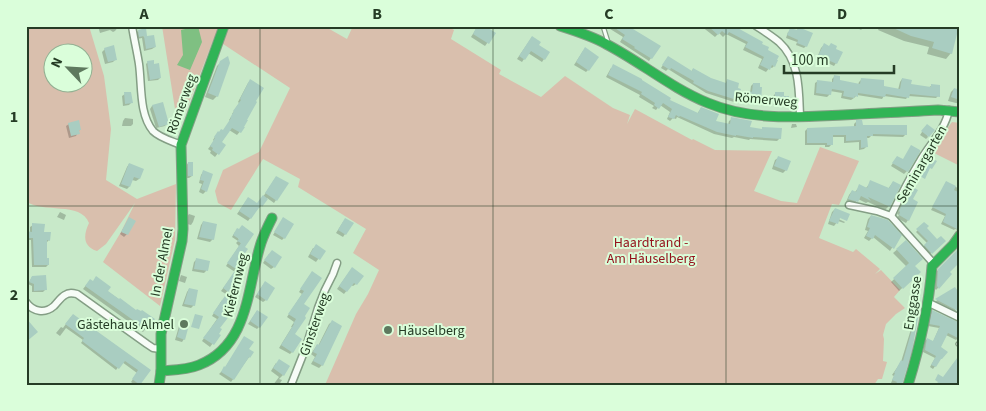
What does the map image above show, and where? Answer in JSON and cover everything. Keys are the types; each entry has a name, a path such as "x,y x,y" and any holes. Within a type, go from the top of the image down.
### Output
{"street":[{"name":"Römerweg","path":"132,26 146,120 157,134 181,145 224,26"},
{"name":"Römerweg","path":"560,26 609,45 683,92 708,104 742,113 800,117 938,110 960,112"},
{"path":"756,26 779,42 790,56 798,76 800,117"},
{"name":"Seminargarten","path":"891,216 921,159 943,128 949,110"},
{"name":"In der Almel","path":"159,385 161,334 183,230 181,145"},
{"path":"849,205 891,216 934,264"},
{"name":"Kiefernweg","path":"161,371 178,370 200,365 220,352 236,334 241,324 261,242 272,218"},
{"name":"Enggasse","path":"908,385 918,352 927,302 932,286 932,269 934,264 960,235"},
{"name":"Ginsterweg","path":"291,385 336,263"},
{"path":"26,302 34,310 45,311 54,306 64,295 70,293 77,294 146,344 153,348 161,349"},
{"path":"927,302 960,318"}],"lane":[{"path":"603,26 609,45"}],"green space":[{"path":"26,26 89,26 104,76 111,129 106,180 137,199 176,184 175,240 160,306 103,262 121,232 135,203 106,244 97,251 92,249 87,243 85,236 89,223 85,216 70,210 33,205 26,201"},
{"name":"Haardtrand - Am Häuselberg","path":"162,26 324,26 347,39 353,26 447,26 454,30 451,39 501,70 499,74 541,97 565,76 613,108 630,115 627,124 635,109 692,140 715,150 772,151 754,191 781,201 797,203 820,147 859,161 839,205 832,204 819,238 853,252 856,249 880,269 875,274 881,270 900,290 894,297 905,308 886,324 883,335 883,361 887,362 882,379 878,379 874,385 325,385 356,314 379,270 353,253 366,229 298,187 300,179 263,159 231,210 218,203 215,191 223,170 259,152 290,88 214,38 185,113 175,109"},
{"path":"952,122 960,123 960,166 930,151"}],"shaded area":[{"path":"198,26 202,42 190,70 177,65 183,55 181,30"}],"building":[{"path":"477,26 485,26 496,33 489,44 473,34"},
{"path":"612,26 628,26 661,46 652,59 622,39 625,35"},
{"path":"708,26 734,26 763,42 762,44 769,47 768,50 779,56 775,67 772,65 770,70 760,65 764,57 745,47 748,42 729,32 727,35 722,31 718,35"},
{"path":"889,26 926,26 937,29 938,26 959,26 952,54 932,48 934,42 911,36"},
{"path":"798,27 813,33 807,47 797,43 798,40 787,35 790,28 797,30"},
{"path":"146,28 147,36 154,35 156,47 146,49 144,36 139,37 138,30"},
{"path":"532,36 541,42 539,45 550,52 545,60 531,51 525,60 519,56"},
{"path":"824,43 829,46 831,43 837,46 836,49 843,52 837,64 818,56"},
{"path":"114,45 117,60 108,62 104,48"},
{"path":"585,47 599,57 589,71 576,62"},
{"path":"228,56 230,63 218,97 208,93 220,61"},
{"path":"668,56 692,71 693,68 711,78 726,83 727,79 739,83 738,88 741,89 737,100 708,91 671,68 670,70 662,65"},
{"path":"154,60 154,64 159,63 161,78 150,80 147,61"},
{"path":"613,64 642,79 671,98 670,100 698,113 701,107 719,114 716,121 730,124 731,117 752,121 750,127 762,129 762,127 782,128 781,139 736,136 717,132 680,116 676,115 674,119 668,117 672,109 663,103 659,109 654,105 655,103 641,94 642,92 608,75"},
{"path":"834,75 840,76 840,80 860,84 861,78 884,80 884,86 900,89 902,78 912,80 911,84 931,87 931,84 940,85 940,97 910,94 909,98 886,94 885,97 858,93 858,97 855,96 854,98 843,96 844,91 832,89 831,95 816,93 817,80 833,82"},
{"path":"250,79 264,88 241,133 232,128 222,142 226,145 219,155 210,146 218,131 223,130 231,118"},
{"path":"753,83 760,83 760,87 762,87 761,102 749,102"},
{"path":"954,88 960,90 960,100 951,97"},
{"path":"124,92 131,92 133,103 125,104"},
{"path":"775,92 784,92 784,96 789,96 788,102 775,103"},
{"path":"163,102 169,124 159,127 152,105"},
{"path":"79,120 80,134 71,136 68,123"},
{"path":"856,120 862,120 863,125 907,125 907,135 873,134 873,136 867,136 868,147 861,148 861,140 846,141 846,135 833,135 833,145 827,145 827,143 807,143 807,128 856,126"},
{"path":"927,124 935,130 929,137 921,131"},
{"path":"911,145 920,150 920,152 908,172 892,163 897,156 903,159"},
{"path":"778,156 791,161 787,171 774,166"},
{"path":"929,157 937,161 932,169 930,168 925,179 918,175"},
{"path":"188,162 193,162 193,176 188,176"},
{"path":"129,163 144,169 140,179 134,177 130,187 121,184"},
{"path":"203,170 213,174 207,192 201,189 204,181 200,180"},
{"path":"276,176 289,183 277,201 265,193"},
{"path":"870,180 889,188 893,181 901,185 890,207 868,197 871,201 861,196 858,202 848,199 852,190 856,192 859,184 867,188"},
{"path":"946,181 956,186 954,190 960,193 960,223 957,229 943,222 946,214 932,207"},
{"path":"911,186 918,190 913,199 918,202 909,221 899,215 899,211"},
{"path":"263,195 268,199 251,219 239,211 248,197 257,203"},
{"path":"835,208 850,214 847,221 840,218 838,224 829,221"},
{"path":"871,215 888,220 902,235 894,249 875,235 873,239 866,236 870,228 867,227"},
{"path":"129,217 136,221 128,235 121,232"},
{"path":"283,217 294,224 285,239 274,232"},
{"path":"345,218 354,223 346,235 338,230"},
{"path":"203,221 217,224 214,240 199,237"},
{"path":"924,222 929,226 927,228 937,239 941,236 946,241 932,254 924,245 928,241 916,229"},
{"path":"32,223 45,224 44,232 51,232 50,241 47,240 49,265 34,265 33,238 26,238 26,231 32,232"},
{"path":"242,225 254,234 245,247 248,249 242,261 246,264 236,279 241,282 232,295 223,288 236,269 227,263 241,243 233,235 237,228 239,229"},
{"path":"906,240 923,259 915,266 921,272 903,289 893,278 909,263 896,249"},
{"path":"316,244 326,251 320,260 310,254"},
{"path":"272,250 282,257 275,268 264,260"},
{"path":"957,250 960,253 960,262 950,272 952,274 939,289 937,286 938,269"},
{"path":"196,258 210,261 208,271 194,269"},
{"path":"352,267 364,276 357,285 354,283 347,292 339,286"},
{"path":"312,271 322,278 304,304 310,308 305,316 306,318 295,334 302,339 293,353 281,345 296,319 288,314 304,291 300,289"},
{"path":"46,275 47,290 34,291 34,284 29,282 32,276"},
{"path":"96,276 111,287 108,291 136,310 142,310 155,319 147,330 85,286 90,279 93,281"},
{"path":"265,281 275,288 267,301 257,294"},
{"path":"955,287 960,294 960,312 935,299"},
{"path":"189,288 198,290 195,306 184,304"},
{"path":"225,296 236,304 233,308 234,310 220,328 222,329 219,334 221,335 214,345 203,338 219,317 213,313"},
{"path":"910,306 920,307 912,351 902,385 895,385 897,382 892,380 894,373 901,360 903,361 913,326 907,326"},
{"path":"257,310 268,317 260,328 250,321"},
{"path":"932,310 960,323 960,339 948,333 941,347 948,352 936,367 931,365 936,356 925,350 927,338 933,341 940,326 929,324"},
{"path":"73,314 151,370 140,385 132,379 138,370 125,361 119,369 82,341 84,338 65,324"},
{"path":"195,314 203,316 199,329 191,327"},
{"path":"26,318 38,332 26,342"},
{"path":"182,319 190,321 185,340 177,337"},
{"path":"332,320 342,326 323,366 313,361 317,354 313,352 317,344 319,345"},
{"path":"244,336 254,342 249,349 254,352 234,380 221,372"},
{"path":"960,354 960,385 936,385 938,382 935,380 938,374 943,377"},
{"path":"279,359 290,366 284,376 273,368"}],"traffic: fast":[{"path":"159,385 161,334 182,241 181,145 224,26"},
{"path":"560,26 601,41 694,97 724,109 741,113 792,117 938,110 960,112"},
{"path":"161,371 185,369 199,365 216,356 228,344 244,313 261,243 272,218"},
{"path":"908,385 923,326 932,266 953,245 960,235"}],"place":[{"name":"Gästehaus Almel","path":"184,324"},
{"name":"Häuselberg","path":"388,330"}]}
